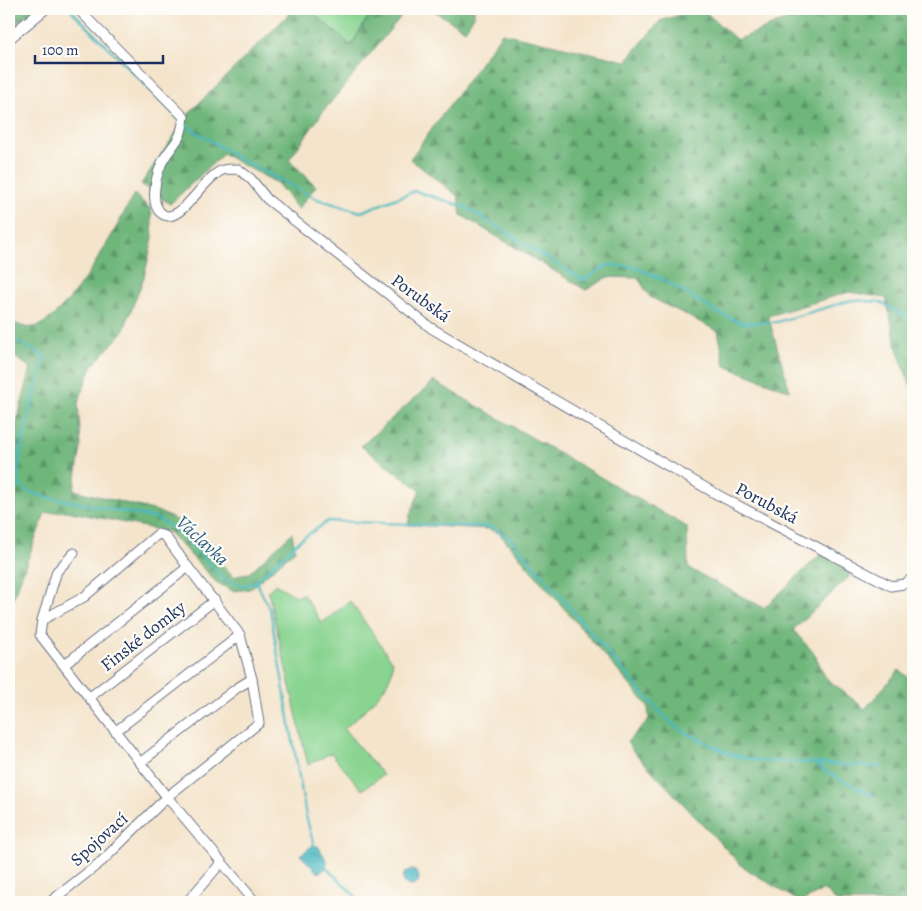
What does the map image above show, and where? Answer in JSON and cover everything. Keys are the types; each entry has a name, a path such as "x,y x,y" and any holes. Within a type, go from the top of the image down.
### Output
{"main road":[{"path":"9,38 44,9"}],"street":[{"name":"Porubská","path":"78,9 184,117 180,134 161,164 154,198 158,211 166,216 175,215 184,209 201,187 214,175 223,170 238,169 250,179 267,199 431,328 718,496 890,586 904,584 913,578"},
{"path":"42,620 84,596 158,534 165,536 240,634 252,680 259,723 167,797"},
{"path":"74,553 56,571 42,620 40,635 167,797 255,902"},
{"name":"Finské domky","path":"64,665 188,567"},
{"name":"Finské domky","path":"90,698 215,600"},
{"path":"116,731 240,634"},
{"path":"141,762 223,698 252,680"},
{"name":"Spojovací","path":"50,902 102,860 167,797"},
{"path":"187,902 221,863"}],"green space":[{"path":"9,9 34,9 9,29"},
{"path":"294,9 308,9 351,45 373,9 407,9 322,113 289,160 316,186 298,209 277,183 223,154 170,204 141,184 191,111"},
{"path":"308,9 373,9 351,46"},
{"path":"431,9 474,9 474,16 465,30"},
{"path":"702,9 737,40 813,9 913,9 913,384 910,385 897,349 886,298 849,292 768,316 790,391 725,366 718,331 650,297 638,278 608,277 586,290 461,215 458,196 410,159 502,33 626,61 660,21"},
{"path":"134,194 151,209 153,238 144,277 123,332 92,366 78,403 81,447 74,490 157,511 181,522 234,577 249,573 292,533 295,550 250,589 233,591 216,582 169,532 67,511 45,513 9,610 9,452 31,368 9,353 9,320 24,327 34,327 48,320 62,307 77,290 105,248"},
{"path":"434,381 687,527 688,568 764,608 821,554 854,572 793,630 814,653 826,678 865,709 899,670 913,681 913,902 837,902 824,890 800,902 743,867 633,751 627,742 649,719 648,706 499,533 488,529 408,525 420,490 361,446"},
{"path":"275,584 296,596 303,594 322,623 350,601 392,661 392,670 383,689 368,707 344,729 383,775 362,790 331,753 308,765 268,591"}],"water":[{"path":"312,846 318,846 327,861 326,868 318,873 300,855"},
{"path":"411,870 417,872 419,878 417,884 411,886 405,884 403,878 405,872"}],"waterway":[{"path":"70,9 180,120"},
{"path":"184,124 238,158 317,199 361,212 415,191 465,207 583,280 608,265 634,267 664,280 716,312 743,323 777,322 852,300 880,302 913,320"},
{"name":"Václavka","path":"9,337 45,357 22,442 18,475 22,487 32,493 47,497 156,518 179,532 225,580 244,586 256,581 270,610 306,816 315,849"},
{"path":"256,581 300,540 328,521 492,527 511,539 646,697 672,724 686,733 730,754 759,761 815,763 825,771 873,796"},
{"path":"815,763 881,767"},
{"name":"Václavka","path":"325,866 361,902"}]}
